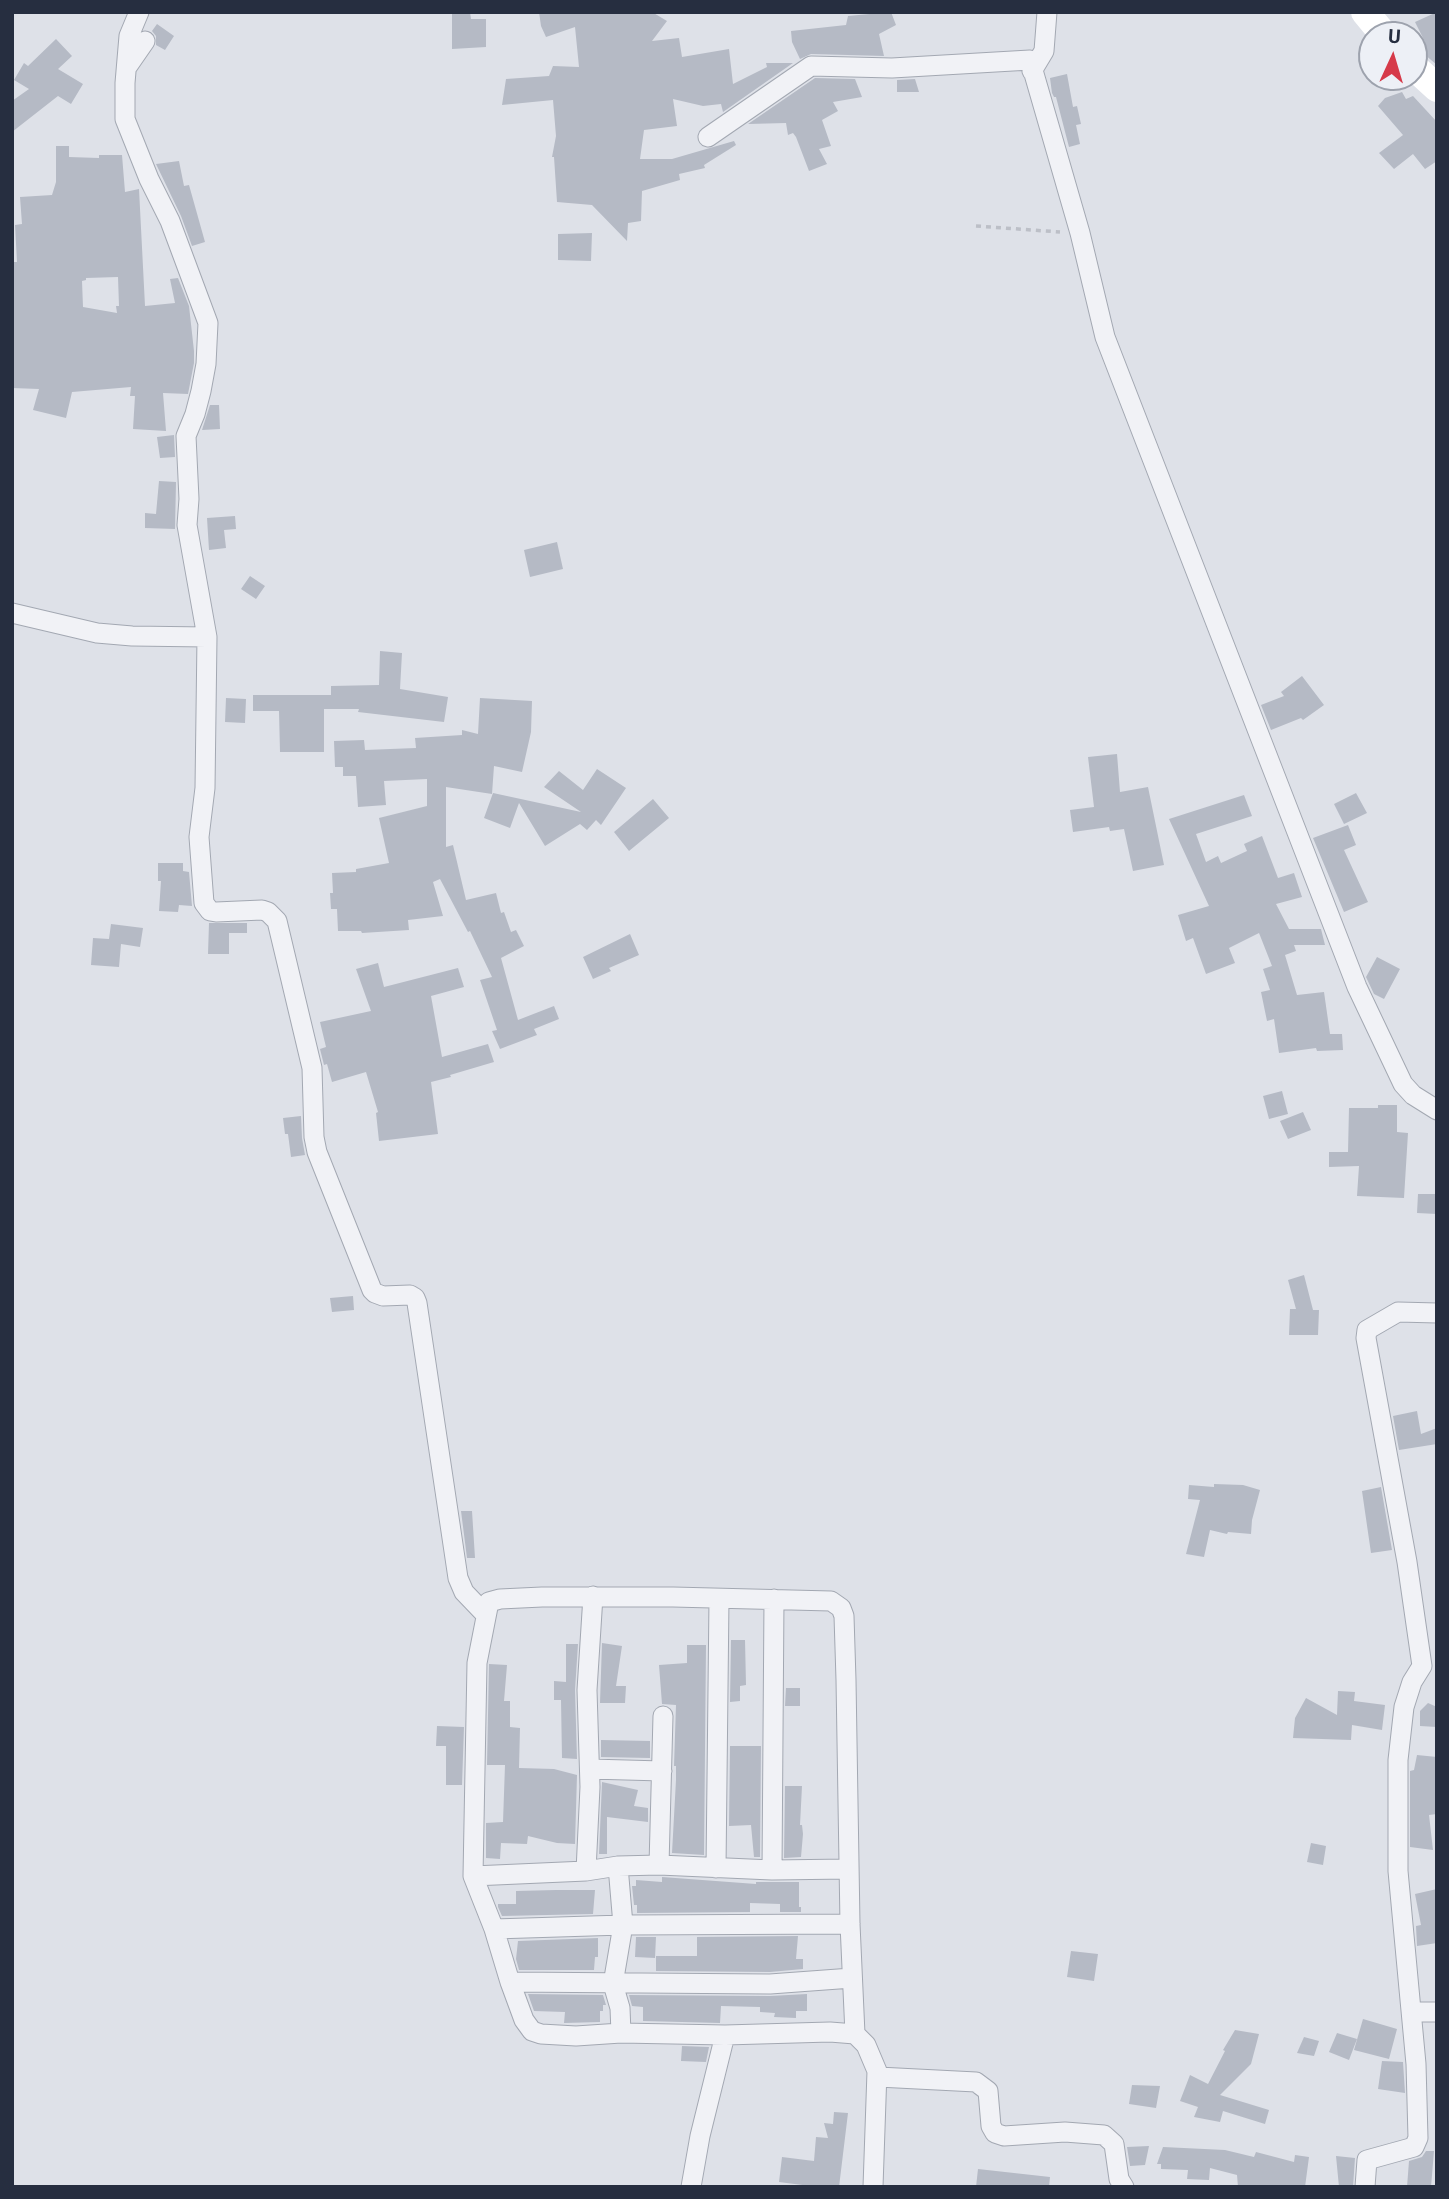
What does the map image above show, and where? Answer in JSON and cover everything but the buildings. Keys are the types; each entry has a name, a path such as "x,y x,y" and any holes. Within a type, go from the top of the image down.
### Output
{"street":[{"path":"139,12 129,36 125,119 149,179 170,221 208,323 201,391 186,436 189,499 187,525 207,638 205,788 199,837 204,903 210,911 216,912 262,910 268,912 277,922 312,1068 314,1137 317,1152 372,1290 383,1296 410,1295 417,1303 458,1578 464,1591 486,1615"},
{"path":"1032,71 1044,51 1047,12"},
{"path":"127,68 145,41"},
{"path":"708,136 811,66 892,68 1030,60 1080,233 1105,337 1357,987 1403,1084 1437,1110"},
{"path":"12,613 97,633 207,638"},
{"path":"1365,2187 1367,2160 1414,2147 1418,2138 1416,2064 1398,1871 1398,1760 1404,1707 1412,1682 1422,1666 1407,1562 1366,1338 1367,1330 1398,1312 1437,1313"},
{"path":"586,1871 590,1769 587,1690 593,1596"},
{"path":"855,2034 848,1869 844,1616 841,1608 831,1601 774,1599 593,1596 500,1599 489,1602 477,1663 473,1876 494,1929 524,2021 532,2031 576,2036 621,2033 855,2034 866,2045 878,2077 873,2187"},
{"path":"716,1868 719,1599"},
{"path":"772,1870 774,1599"},
{"path":"659,1865 663,1717"},
{"path":"590,1769 662,1771"},
{"path":"473,1876 659,1865 772,1870 848,1869"},
{"path":"618,1866 623,1925 613,1984 620,2008 621,2033"},
{"path":"494,1929 623,1925 850,1924"},
{"path":"510,1982 771,1984 852,1979"},
{"path":"1412,2012 1437,2012"},
{"path":"691,2187 700,2136 725,2035"},
{"path":"878,2077 976,2082 988,2091 995,2133 1004,2136 1065,2132 1104,2135 1114,2144 1119,2179 1125,2187"}],"path":[{"path":"975,226 1080,233"}]}
